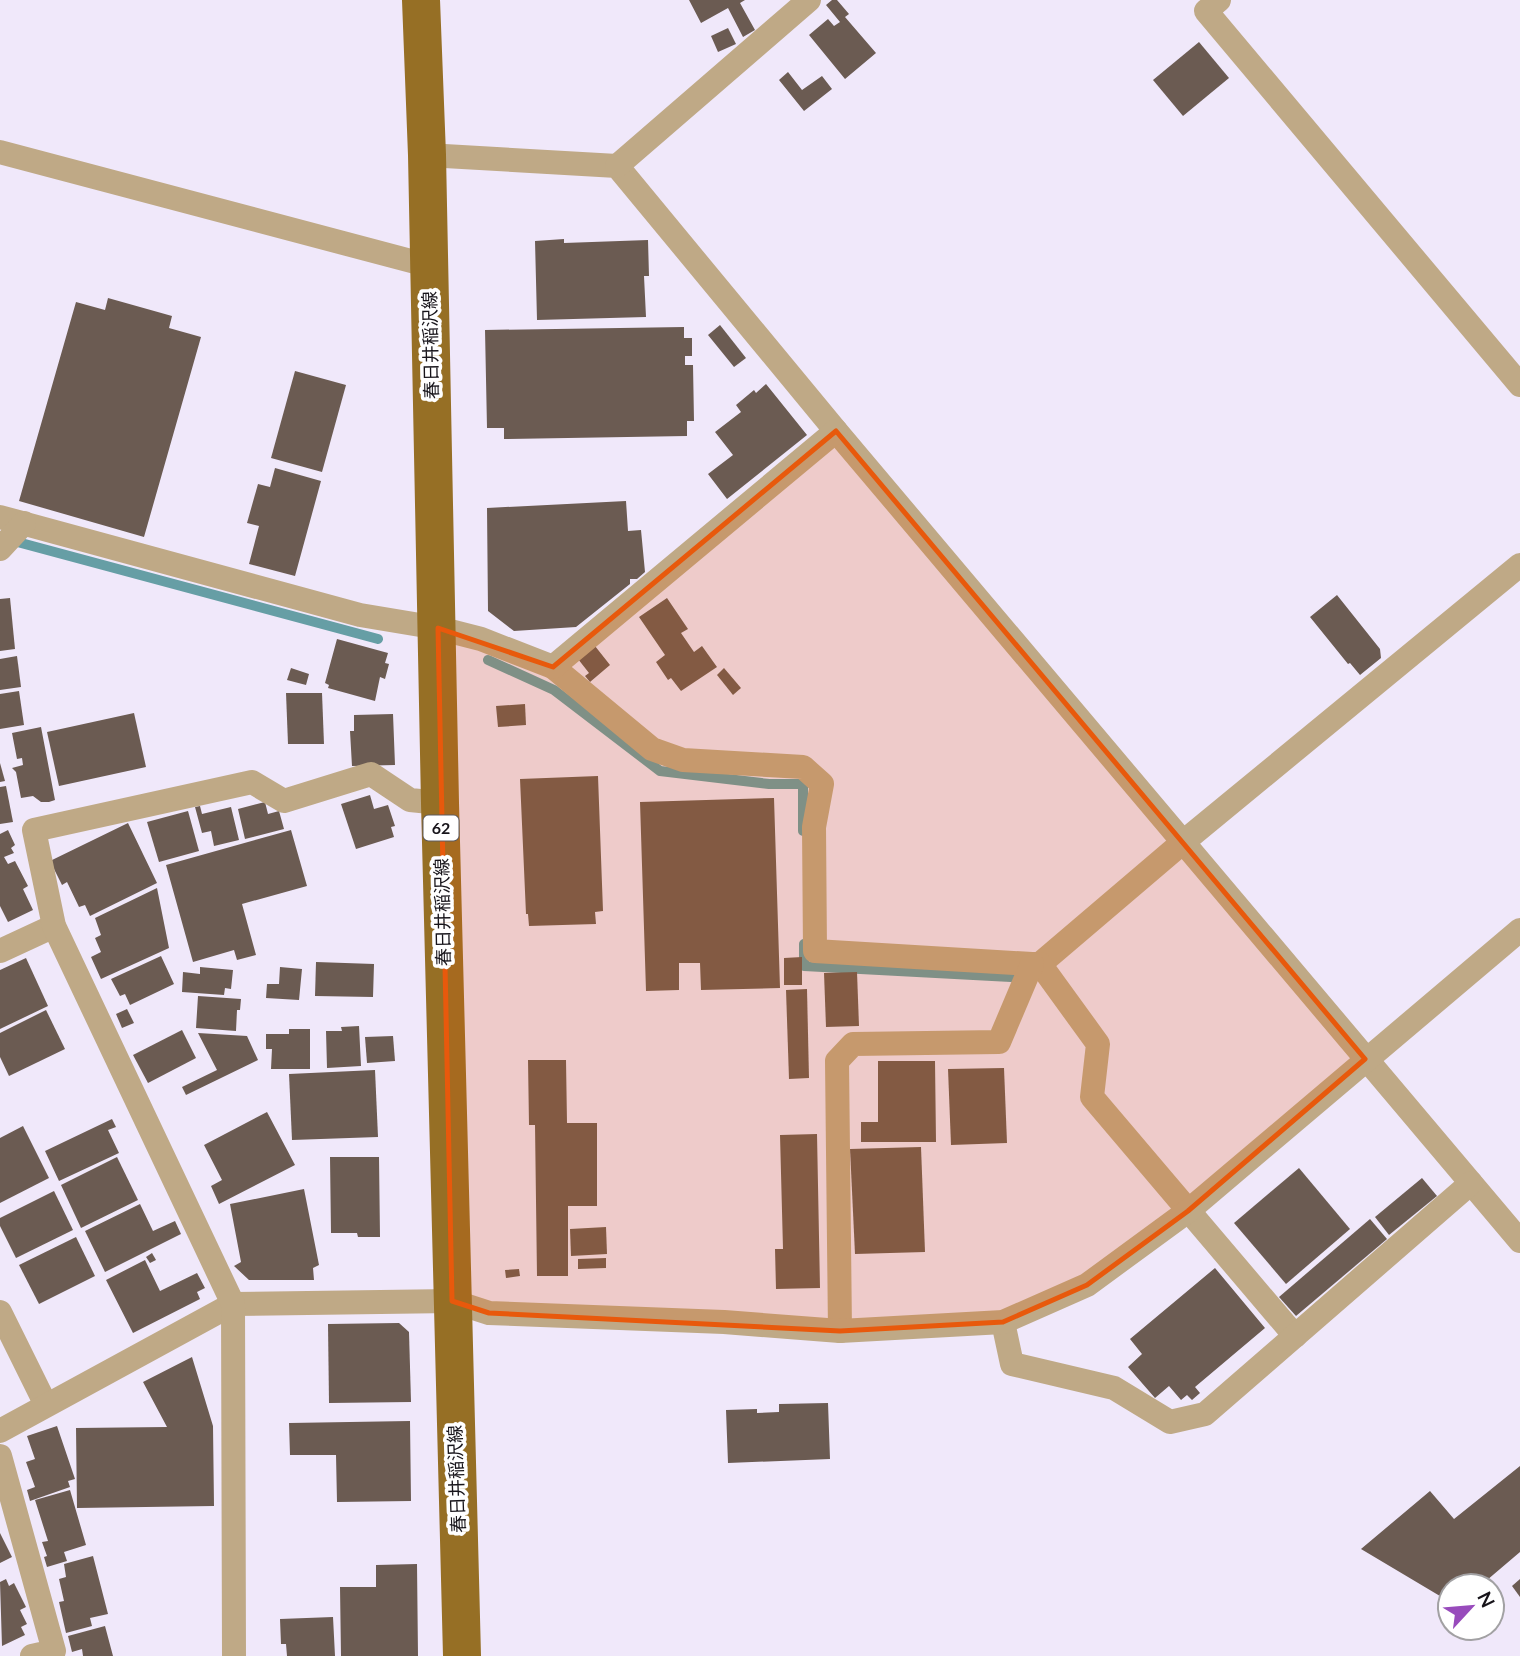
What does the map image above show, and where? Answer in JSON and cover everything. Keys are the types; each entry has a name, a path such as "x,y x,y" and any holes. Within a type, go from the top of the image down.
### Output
{"main road":[{"name":"春日井稲沢線","path":"417,3 427,155 440,803 462,1656"}],"street":[{"path":"427,155 617,166 809,0"},
{"path":"1208,4 1520,385"},
{"path":"0,152 430,266"},
{"path":"617,166 836,431 1520,1241"},
{"path":"553,667 836,431"},
{"path":"0,549 16,522 360,615 438,628 481,639 553,667 652,749 683,760 803,767 821,784 814,827 815,951 1036,964 1098,1044 1092,1097 1295,1336"},
{"path":"840,1331 837,1061 853,1044 999,1042 1036,964 1520,565"},
{"path":"234,1656 233,1304 54,926 34,830 252,782 284,801 372,774 410,800 440,803"},
{"path":"0,951 54,926"},
{"path":"0,1431 233,1304 452,1301 489,1313 724,1322 840,1331 1003,1322 1087,1284 1188,1211 1520,930"},
{"path":"1003,1322 1012,1364 1114,1388 1170,1422 1205,1414 1471,1183"},
{"path":"0,1312 46,1405"},
{"path":"0,1456 54,1651 32,1656"}],"highlighted area":[{"path":"836,431 1365,1059 1188,1211 1087,1285 1003,1322 840,1331 489,1313 452,1301 438,628 553,667"}],"building":[{"path":"689,0 745,0 740,3 755,30 743,37 728,8 701,23"},
{"path":"837,0 849,14 845,17 876,53 845,79 809,35 828,19 834,26 840,22 826,5"},
{"path":"728,28 736,44 718,52 711,36"},
{"path":"1199,42 1229,78 1183,116 1153,80"},
{"path":"788,72 802,90 822,76 832,89 804,111 779,80"},
{"path":"564,239 564,243 648,240 649,276 644,276 646,317 537,320 535,241"},
{"path":"108,298 172,316 169,328 201,337 144,537 19,501 76,302 105,310"},
{"path":"720,325 746,358 734,367 708,335"},
{"path":"684,327 684,338 692,338 692,356 685,356 685,365 693,365 694,421 687,421 687,436 504,439 504,428 487,428 485,330"},
{"path":"295,371 346,385 322,472 271,458"},
{"path":"766,384 807,435 727,499 708,474 733,455 715,432 741,412 736,405"},
{"path":"275,468 321,481 295,576 249,564 259,526 247,523 258,484 270,487"},
{"path":"626,501 628,531 641,530 645,572 637,579 630,579 630,584 576,627 514,631 488,611 487,508"},
{"path":"1337,595 1380,649 1381,658 1360,675 1310,617"},
{"path":"10,598 15,649 0,651 0,599"},
{"path":"667,598 688,629 681,633 694,652 702,646 717,667 681,691 671,678 668,680 656,662 665,655 639,617"},
{"path":"337,639 388,653 385,663 389,664 385,679 380,677 375,701 328,688 329,685 325,683"},
{"path":"595,646 610,665 590,682 585,676 589,673 578,659"},
{"path":"17,656 21,687 0,690 0,659"},
{"path":"291,668 309,674 306,685 287,680"},
{"path":"724,668 741,688 733,695 717,675"},
{"path":"19,691 24,725 0,729 0,694"},
{"path":"286,693 322,693 324,744 288,744"},
{"path":"525,704 526,725 498,727 496,706"},
{"path":"134,713 146,767 59,786 47,732"},
{"path":"393,714 395,765 352,766 350,731 354,731 354,715"},
{"path":"41,727 55,800 49,802 41,802 33,796 21,798 16,772 12,768 23,765 22,758 17,759 12,733"},
{"path":"0,763 5,781 0,782"},
{"path":"598,776 603,911 595,912 596,924 529,926 526,914 520,779"},
{"path":"6,786 13,822 0,824 0,787"},
{"path":"370,795 374,809 388,805 395,826 391,827 394,837 356,849 341,804"},
{"path":"774,798 780,988 701,990 700,963 679,963 679,990 646,991 640,802"},
{"path":"265,802 268,814 279,811 284,829 245,839 238,809"},
{"path":"200,806 202,814 231,807 239,840 214,846 211,831 202,833 195,807"},
{"path":"188,811 199,851 159,862 147,822"},
{"path":"128,823 157,883 90,916 85,905 79,907 67,882 62,885 50,861"},
{"path":"8,830 15,845 11,848 14,853 4,857 8,864 15,861 28,886 23,889 33,910 8,922 0,906 0,834"},
{"path":"291,830 307,886 242,904 256,955 237,960 234,950 193,962 166,865"},
{"path":"157,888 169,948 101,979 91,957 101,952 95,938 101,935 95,918"},
{"path":"161,956 174,984 130,1005 125,994 120,996 111,979"},
{"path":"802,957 802,985 784,985 784,958"},
{"path":"26,958 48,1006 0,1029 0,970"},
{"path":"316,962 374,964 373,997 315,996"},
{"path":"200,967 233,970 231,989 225,988 224,995 182,992 183,972 200,974"},
{"path":"280,967 302,969 299,1000 266,998 267,984 279,984"},
{"path":"857,972 859,1026 826,1027 824,973"},
{"path":"807,989 809,1078 789,1079 786,990"},
{"path":"198,996 241,999 240,1010 237,1010 236,1031 196,1028"},
{"path":"127,1009 134,1023 122,1028 116,1014"},
{"path":"46,1010 65,1049 9,1076 0,1057 0,1033"},
{"path":"359,1026 361,1066 327,1068 326,1031 342,1031 341,1027"},
{"path":"289,1029 310,1029 310,1069 271,1069 272,1049 266,1049 266,1034 289,1034"},
{"path":"182,1030 196,1058 148,1083 133,1055"},
{"path":"198,1033 247,1036 258,1060 186,1095 182,1087 217,1070"},
{"path":"393,1036 395,1061 367,1063 365,1037"},
{"path":"528,1060 566,1060 567,1123 597,1123 597,1206 568,1206 568,1276 537,1276 535,1125 529,1125"},
{"path":"878,1061 935,1061 936,1142 861,1142 861,1122 878,1122"},
{"path":"1004,1068 1007,1143 951,1145 948,1069"},
{"path":"375,1070 378,1137 292,1140 289,1074"},
{"path":"267,1112 295,1165 219,1204 211,1186 222,1180 204,1145"},
{"path":"112,1119 116,1127 108,1130 119,1153 59,1181 45,1151"},
{"path":"23,1126 49,1178 0,1203 0,1138"},
{"path":"817,1134 820,1288 776,1289 775,1249 783,1249 780,1135"},
{"path":"921,1147 925,1252 855,1254 850,1149"},
{"path":"117,1157 138,1200 81,1228 61,1185"},
{"path":"330,1157 379,1157 380,1237 358,1237 357,1233 331,1233"},
{"path":"1299,1168 1350,1229 1286,1284 1234,1223"},
{"path":"1422,1178 1437,1196 1389,1235 1375,1217"},
{"path":"304,1189 319,1265 313,1268 314,1280 249,1280 234,1266 241,1262 230,1204"},
{"path":"54,1191 73,1230 16,1258 0,1226 0,1218"},
{"path":"140,1204 153,1231 175,1221 181,1234 105,1272 85,1231"},
{"path":"1370,1219 1387,1239 1296,1316 1279,1297"},
{"path":"606,1227 607,1254 571,1256 570,1229"},
{"path":"76,1237 95,1276 39,1304 19,1265"},
{"path":"152,1253 156,1260 150,1263 146,1257"},
{"path":"606,1258 606,1268 578,1269 578,1259"},
{"path":"145,1260 160,1291 197,1273 205,1288 197,1292 200,1299 133,1333 106,1280"},
{"path":"1215,1268 1265,1328 1195,1387 1200,1393 1192,1400 1187,1395 1181,1400 1169,1386 1155,1398 1128,1367 1142,1354 1130,1339"},
{"path":"519,1269 520,1276 506,1278 505,1270"},
{"path":"399,1323 409,1332 411,1402 329,1403 328,1324"},
{"path":"192,1357 213,1426 214,1506 77,1508 76,1428 167,1427 143,1382"},
{"path":"828,1403 830,1459 728,1463 726,1410 757,1409 757,1413 779,1412 779,1404"},
{"path":"410,1421 411,1501 337,1502 336,1455 290,1455 289,1423"},
{"path":"57,1426 75,1479 68,1481 70,1487 30,1501 27,1490 35,1487 26,1462 35,1459 27,1436"},
{"path":"1520,1466 1520,1552 1496,1572 1436,1572 1436,1594 1361,1549 1430,1491 1454,1519"},
{"path":"70,1490 86,1545 64,1552 67,1561 47,1567 44,1557 47,1556 42,1542 48,1541 35,1500"},
{"path":"0,1533 12,1557 0,1563"},
{"path":"93,1556 108,1614 90,1618 92,1626 66,1633 59,1602 64,1601 59,1579 66,1577 64,1564"},
{"path":"417,1564 418,1656 341,1656 340,1587 376,1587 376,1565"},
{"path":"6,1579 9,1586 14,1583 26,1607 20,1610 27,1624 21,1627 25,1635 2,1646 0,1582"},
{"path":"1520,1579 1520,1597 1512,1586"},
{"path":"333,1617 335,1656 287,1656 286,1644 281,1644 280,1619"},
{"path":"105,1626 113,1656 83,1656 82,1649 72,1652 68,1636"}],"waterway":[{"path":"10,540 378,639"},
{"path":"488,660 554,690 660,771 769,784 803,784 803,831"},
{"path":"804,944 804,966 1011,977"}]}
